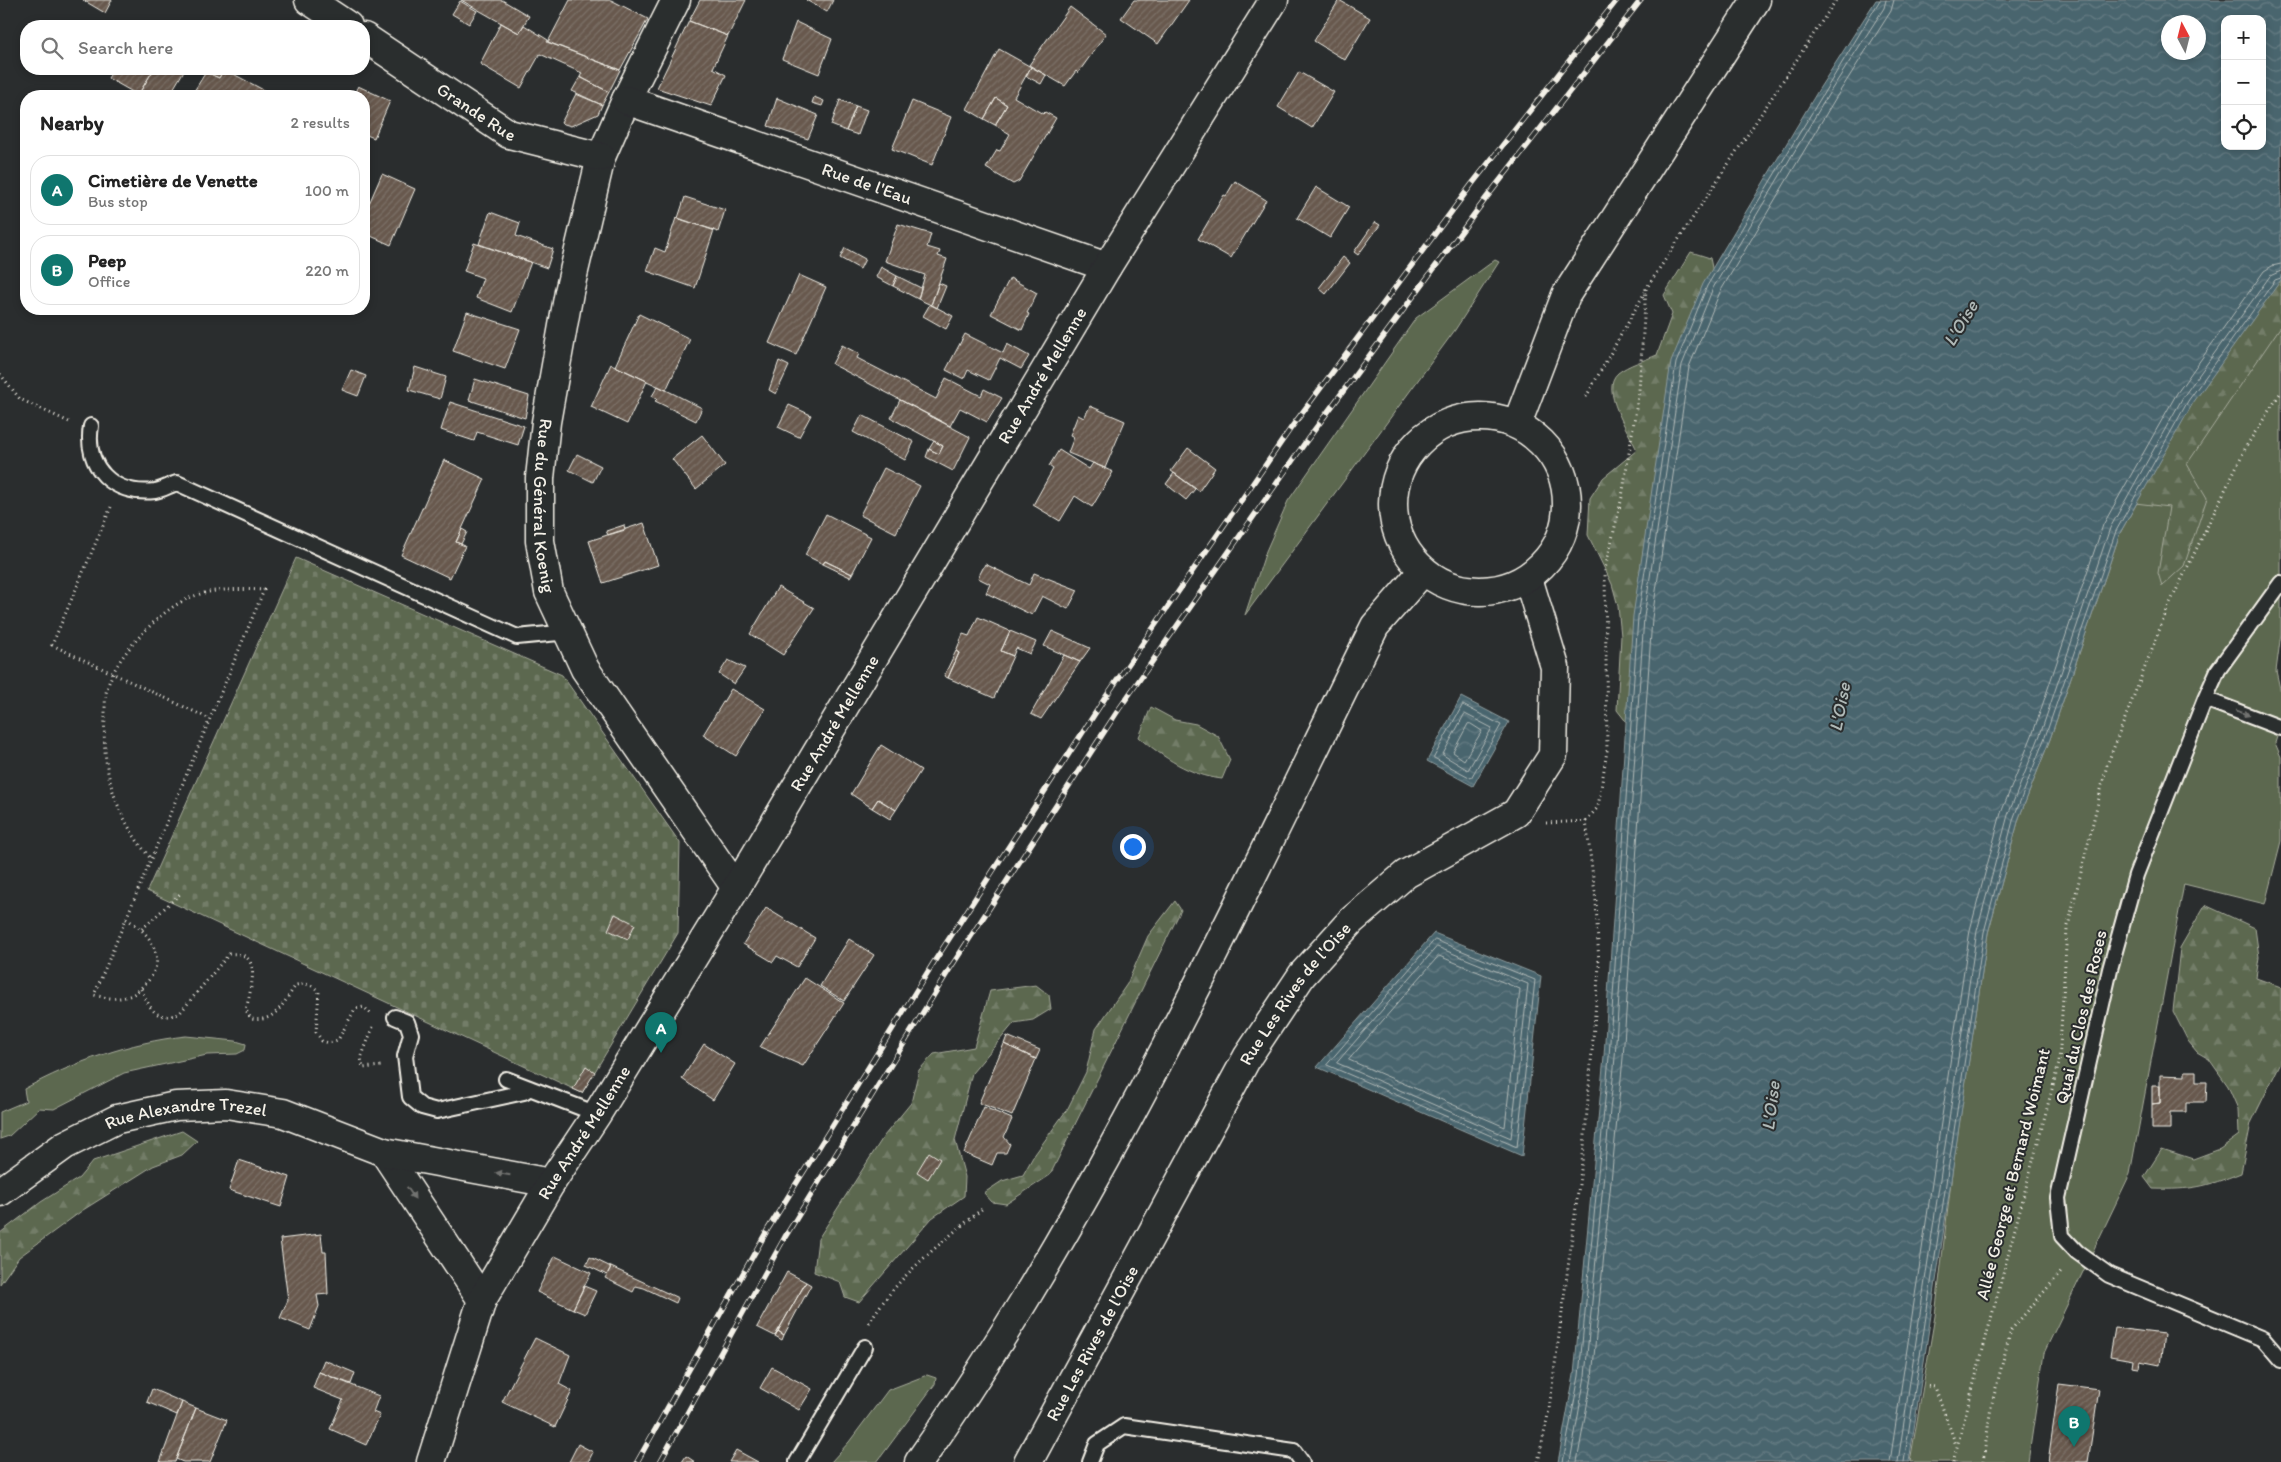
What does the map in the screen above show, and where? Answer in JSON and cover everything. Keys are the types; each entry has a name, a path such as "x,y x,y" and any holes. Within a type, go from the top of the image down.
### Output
{"street":[{"path":"309,0 339,20"},
{"name":"Rue du Général Koenig","path":"676,0 626,100 601,157 569,292 546,422 540,478 540,541 549,592 585,670 736,888"},
{"name":"Rue André Mellenne","path":"432,1462 482,1300 551,1183 597,1114 736,888 1107,267 1274,0"},
{"path":"1517,424 1566,295 1756,0"},
{"name":"Grande Rue","path":"370,41 509,134 601,157"},
{"name":"Rue de l'Eau","path":"626,100 1107,267"},
{"path":"1490,416 1517,424 1539,438 1556,459 1566,484 1568,511 1562,537 1548,560 1528,578 1502,588 1474,591 1447,585 1423,571 1405,550 1394,524 1392,496 1399,469 1414,446 1436,427 1462,417 1490,416"},
{"path":"919,1462 1022,1306 1148,1082 1375,626 1423,571"},
{"name":"Rue Les Rives de l'Oise","path":"1028,1462 1248,1056 1302,976 1351,921 1406,874 1516,813 1554,755 1555,667 1528,578"},
{"name":"Rue Alexandre Trezel","path":"0,1192 65,1145 116,1119 176,1106 226,1104 283,1113 384,1152 551,1183"},
{"path":"384,1152 482,1300"}],"lane":[{"path":"90,429 90,451 98,470 112,483 131,490 156,491 177,483 517,637 569,632"},
{"name":"Quai du Clos des Roses","path":"2281,583 2218,670 2205,698 2136,875 2110,969 2058,1198 2062,1236 2078,1252 2109,1275 2263,1339 2281,1360"},
{"path":"2205,698 2281,728"},
{"path":"395,1017 407,1022 411,1034 405,1056 410,1097 422,1107 437,1111 524,1092 530,1088"},
{"path":"506,1079 597,1114"},
{"path":"797,1462 865,1347"},
{"path":"1090,1462 1097,1444 1124,1426 1294,1451 1302,1462"}],"path":[{"path":"1586,397 1646,289 1836,0"},
{"path":"1516,813 1550,824 1586,821 1598,807 1607,751 1605,569 1622,497 1639,390 1646,289"},
{"path":"0,374 20,399 90,429"},
{"name":"Allée George et Bernard Woimant","path":"1953,1462 2059,1063 2067,930 2107,765 2169,605 2247,445 2281,392"},
{"path":"120,486 52,645 210,719"},
{"path":"126,919 142,930 155,947 158,961 152,976 141,989 130,996 110,999 94,995 264,590 214,591 189,598 156,618 125,652 113,673 106,701 103,742 106,771 120,813 135,840 151,859"},
{"path":"1538,1462 1549,1410 1584,1146 1599,966 1596,901 1586,821"},
{"path":"142,930 182,892"},
{"path":"141,989 153,1012 162,1016 179,1014 229,954 235,954 246,957 252,963 253,974 246,1010 251,1019 260,1021 271,1018 296,985 305,983 313,985 319,992 316,1032 322,1041 329,1043 338,1040 355,1009 364,1007 371,1013 373,1018"},
{"path":"374,1024 361,1058 363,1068 380,1066 395,1017"},
{"path":"865,1347 869,1323 883,1299 922,1259 982,1209"},
{"path":"1983,1462 1991,1407 2011,1330 2078,1252"},
{"path":"1928,1386 1935,1387 1956,1446"}],"green space":[{"path":"1691,252 1710,258 1715,282 1635,733 1617,710 1621,636 1618,606 1612,584 1588,535 1590,498 1603,478 1637,450 1617,411 1612,389 1613,380 1618,373 1657,355 1672,314 1664,295"},
{"path":"1495,260 1499,262 1455,330 1245,615 1266,551 1288,501 1416,318"},
{"path":"2281,275 2281,326 2187,464 2207,498 2184,566 2162,586 2158,573 2169,507 2135,503 2141,476"},
{"path":"2281,280 2281,633 2276,671 2281,693 2281,724 2275,743 2281,757 2281,841 2265,904 2184,884 2130,1174 2044,1353 2028,1462 1910,1462 1935,1316 1953,1165 1988,933 2019,818 2050,739 2120,533 2193,403"},
{"path":"296,558 562,675 680,843 678,933 582,1093 147,891"},
{"path":"1151,707 1175,720 1196,724 1218,736 1230,760 1222,779 1199,774 1178,764 1158,752 1139,737"},
{"path":"1175,901 1181,910 1050,1175 1006,1204 992,1202 984,1193 1002,1181 1023,1175 1033,1157 1068,1108 1086,1072 1096,1029 1127,984 1148,936"},
{"path":"2205,905 2255,928 2259,957 2256,978 2281,987 2281,1062 2251,1123 2241,1173 2198,1187 2153,1189 2144,1177 2162,1149 2193,1159 2220,1149 2239,1135 2238,1109 2228,1086 2209,1059 2197,1052 2188,1041 2173,1011 2180,948"},
{"path":"1036,985 1049,995 1051,1009 1033,1020 1014,1023 972,1073 955,1140 965,1177 964,1196 932,1218 859,1302 845,1297 840,1282 814,1272 818,1239 884,1136 911,1103 919,1070 934,1054 974,1047 990,991"},
{"path":"186,1036 236,1041 246,1044 245,1050 237,1054 207,1055 124,1073 54,1109 39,1108 9,1136 0,1139 0,1112 26,1101 24,1089 82,1062 123,1048"},
{"path":"182,1131 197,1141 182,1155 153,1166 83,1210 19,1257 0,1284 0,1233 41,1202 79,1178 93,1161"},
{"path":"927,1375 936,1378 935,1384 877,1462 831,1462 849,1442 888,1390"}],"water":[{"name":"L'Oise","path":"1876,0 2281,0 2281,280 2193,403 2120,533 2050,739 2019,818 1988,933 1909,1462 1558,1462 1574,1375 1604,1056 1633,616 1671,362 1703,284 1819,89"},
{"path":"1461,697 1509,722 1473,786 1427,761"},
{"path":"1434,933 1541,976 1522,1156 1317,1067"}],"building":[{"path":"83,0 112,0 105,13"},
{"path":"461,0 502,0 529,16 519,33"},
{"path":"570,0 611,0 648,19 620,70 548,42"},
{"path":"700,0 746,0 728,36 689,21"},
{"path":"806,0 833,0 827,12"},
{"path":"1134,0 1189,0 1158,44 1121,18"},
{"path":"1339,0 1370,18 1345,60 1314,41"},
{"path":"460,1 477,11 469,24 452,14"},
{"path":"1070,7 1106,34 1078,73 1076,71 1065,86 1029,65"},
{"path":"689,21 728,36 713,68 726,75 711,106 657,88"},
{"path":"796,22 832,39 819,74 782,59"},
{"path":"501,23 519,33 524,25 548,40 547,42 620,70 609,92 580,77 582,73 540,54 521,88 480,64"},
{"path":"999,49 1031,67 1014,97 1043,114 1045,112 1056,118 1019,181 1013,184 986,168 997,150 1000,151 1010,134 995,125 1007,105 996,98 984,119 967,109"},
{"path":"1031,67 1046,75 1041,84 1026,76"},
{"path":"1299,72 1334,92 1312,128 1278,107"},
{"path":"110,75 150,75 141,90 129,90 108,78"},
{"path":"150,75 181,75 173,90 141,90"},
{"path":"204,75 212,75 219,78 221,75 235,75 263,90 195,90"},
{"path":"580,77 609,92 602,105 572,91"},
{"path":"358,86 367,90 356,90"},
{"path":"370,92 390,101 374,138 370,136"},
{"path":"576,94 602,105 598,114 571,126 561,123"},
{"path":"814,97 824,101 822,106 812,103"},
{"path":"777,98 818,115 808,139 768,126"},
{"path":"996,98 1007,105 995,125 984,119"},
{"path":"840,100 856,106 846,131 831,125"},
{"path":"912,101 951,117 932,165 892,149"},
{"path":"856,106 867,110 858,135 846,131"},
{"path":"382,174 415,189 391,245 370,236 370,201"},
{"path":"1235,181 1266,200 1231,258 1198,239 1224,195 1226,196"},
{"path":"1316,187 1349,207 1330,238 1297,218"},
{"path":"685,197 725,210 718,232 678,218"},
{"path":"490,212 520,223 516,236 553,249 547,268 479,244"},
{"path":"676,218 714,230 695,288 647,271 655,248 665,252"},
{"path":"1375,222 1380,225 1358,255 1354,252"},
{"path":"898,224 931,234 927,247 940,251 938,256 947,259 931,305 918,299 925,275 885,261"},
{"path":"474,243 531,262 512,312 476,298 483,278 464,271"},
{"path":"845,248 865,259 860,269 840,258"},
{"path":"1343,257 1350,263 1326,294 1319,288"},
{"path":"881,267 897,276 893,286 876,277"},
{"path":"799,275 826,287 796,355 769,343"},
{"path":"897,276 921,288 918,299 893,286"},
{"path":"1010,278 1037,293 1027,313 1029,314 1022,330 991,314"},
{"path":"939,283 946,286 937,308 931,305"},
{"path":"930,304 953,316 946,329 923,316"},
{"path":"467,312 520,329 505,369 453,351"},
{"path":"639,314 690,339 666,390 615,366"},
{"path":"965,334 1003,353 1007,344 1029,356 1021,369 1000,358 989,380 968,370 964,379 946,370"},
{"path":"842,345 859,354 857,358 936,399 946,378 981,396 984,389 1002,398 987,422 960,408 950,426 832,364"},
{"path":"779,361 789,366 776,394 769,390"},
{"path":"611,364 647,381 627,424 591,407"},
{"path":"415,367 446,377 440,399 409,390"},
{"path":"351,370 366,376 358,396 342,390"},
{"path":"475,379 529,396 525,418 469,400"},
{"path":"658,386 702,408 696,421 655,401 657,399 652,396"},
{"path":"900,400 970,437 953,471 926,457 929,449 939,454 943,446 891,418"},
{"path":"450,402 524,426 518,445 477,432 474,441 441,430"},
{"path":"789,405 811,415 799,437 778,427"},
{"path":"1090,406 1125,421 1105,468 1068,453 1074,437 1070,435 1078,415 1084,418"},
{"path":"862,415 914,442 905,460 853,432"},
{"path":"702,435 725,465 696,489 672,459"},
{"path":"934,441 943,446 939,454 929,449"},
{"path":"1188,448 1215,468 1199,491 1171,471"},
{"path":"1059,450 1089,469 1093,463 1113,472 1092,507 1075,496 1060,521 1033,505 1053,469 1049,466"},
{"path":"577,454 601,466 593,482 569,470"},
{"path":"444,460 485,479 456,542 465,546 450,578 401,555"},
{"path":"884,468 920,486 896,533 860,515"},
{"path":"1174,473 1195,489 1186,500 1166,484"},
{"path":"826,514 871,537 852,574 825,561 823,564 805,555"},
{"path":"644,523 658,565 603,583 589,541"},
{"path":"624,525 625,530 608,535 606,531"},
{"path":"462,529 467,532 461,544 456,542"},
{"path":"825,561 852,574 850,577 823,564"},
{"path":"985,564 1029,585 1034,573 1078,590 1068,609 1042,596 1032,615 986,593 990,584 978,578"},
{"path":"778,587 814,608 783,655 750,634"},
{"path":"978,617 1010,631 1001,651 1013,656 994,698 948,678 959,653 956,651 963,634 969,636"},
{"path":"1010,631 1036,642 1030,654 1016,648 1013,656 1001,651"},
{"path":"1052,631 1090,648 1080,662 1044,646"},
{"path":"956,651 959,653 948,678 944,676"},
{"path":"1064,655 1080,662 1041,719 1031,714"},
{"path":"728,660 745,668 734,684 719,674"},
{"path":"731,689 765,709 736,756 703,735"},
{"path":"881,745 921,770 896,810 878,799 872,808 851,794"},
{"path":"878,799 896,810 890,819 872,808"},
{"path":"766,908 815,938 797,967 777,956 773,962 743,944"},
{"path":"615,914 635,924 628,939 608,930"},
{"path":"849,939 874,955 844,1001 820,986"},
{"path":"805,978 844,1003 803,1066 760,1047"},
{"path":"1007,1036 1040,1050 1036,1059 1004,1044"},
{"path":"704,1044 735,1064 713,1100 682,1079"},
{"path":"1004,1044 1036,1059 1012,1116 979,1103"},
{"path":"586,1066 595,1072 582,1093 573,1089"},
{"path":"2185,1071 2196,1071 2196,1082 2207,1082 2206,1102 2186,1102 2186,1112 2170,1112 2170,1129 2152,1129 2152,1104 2160,1103 2160,1075 2185,1076"},
{"path":"2152,1086 2160,1086 2160,1103 2152,1104"},
{"path":"984,1107 1012,1119 1004,1137 1010,1144 1006,1153 997,1153 992,1165 964,1153"},
{"path":"929,1152 940,1159 928,1179 917,1172"},
{"path":"239,1160 290,1177 281,1207 229,1190"},
{"path":"321,1234 323,1252 326,1252 328,1294 317,1295 319,1306 310,1330 280,1318 288,1300 280,1239"},
{"path":"555,1256 591,1273 573,1309 537,1292"},
{"path":"590,1257 611,1267 607,1275 586,1265"},
{"path":"611,1267 678,1298 676,1303 644,1288 636,1286 633,1292 605,1278"},
{"path":"787,1272 806,1282 775,1336 757,1327"},
{"path":"806,1282 811,1285 784,1335 778,1331"},
{"path":"584,1286 596,1291 585,1314 573,1309"},
{"path":"2115,1328 2164,1334 2160,1365 2140,1361 2139,1368 2132,1367 2133,1360 2110,1356"},
{"path":"778,1331 784,1335 782,1340 775,1336"},
{"path":"535,1338 570,1355 559,1384 572,1391 555,1427 502,1402"},
{"path":"324,1360 355,1373 351,1384 319,1372"},
{"path":"772,1367 812,1389 799,1410 760,1388"},
{"path":"319,1372 379,1396 373,1412 380,1415 366,1445 330,1429 343,1400 313,1388"},
{"path":"2059,1384 2099,1389 2088,1462 2048,1462"},
{"path":"152,1389 182,1402 177,1415 147,1402"},
{"path":"182,1402 196,1408 175,1462 160,1462"},
{"path":"196,1408 227,1420 210,1462 183,1462 176,1459"},
{"path":"578,1444 593,1452 588,1462 569,1462"},
{"path":"736,1450 758,1462 729,1462"},
{"path":"686,1456 695,1462 682,1462"}],"railway":[{"path":"637,1462 768,1229 934,962 1105,698 1291,428 1472,184 1617,0"},
{"path":"660,1462 785,1237 949,970 1119,709 1307,440 1487,197 1641,0"}],"place":[{"name":"Cimetière de Venette","path":"661,1053"},
{"name":"Peep","path":"2074,1447"}]}
